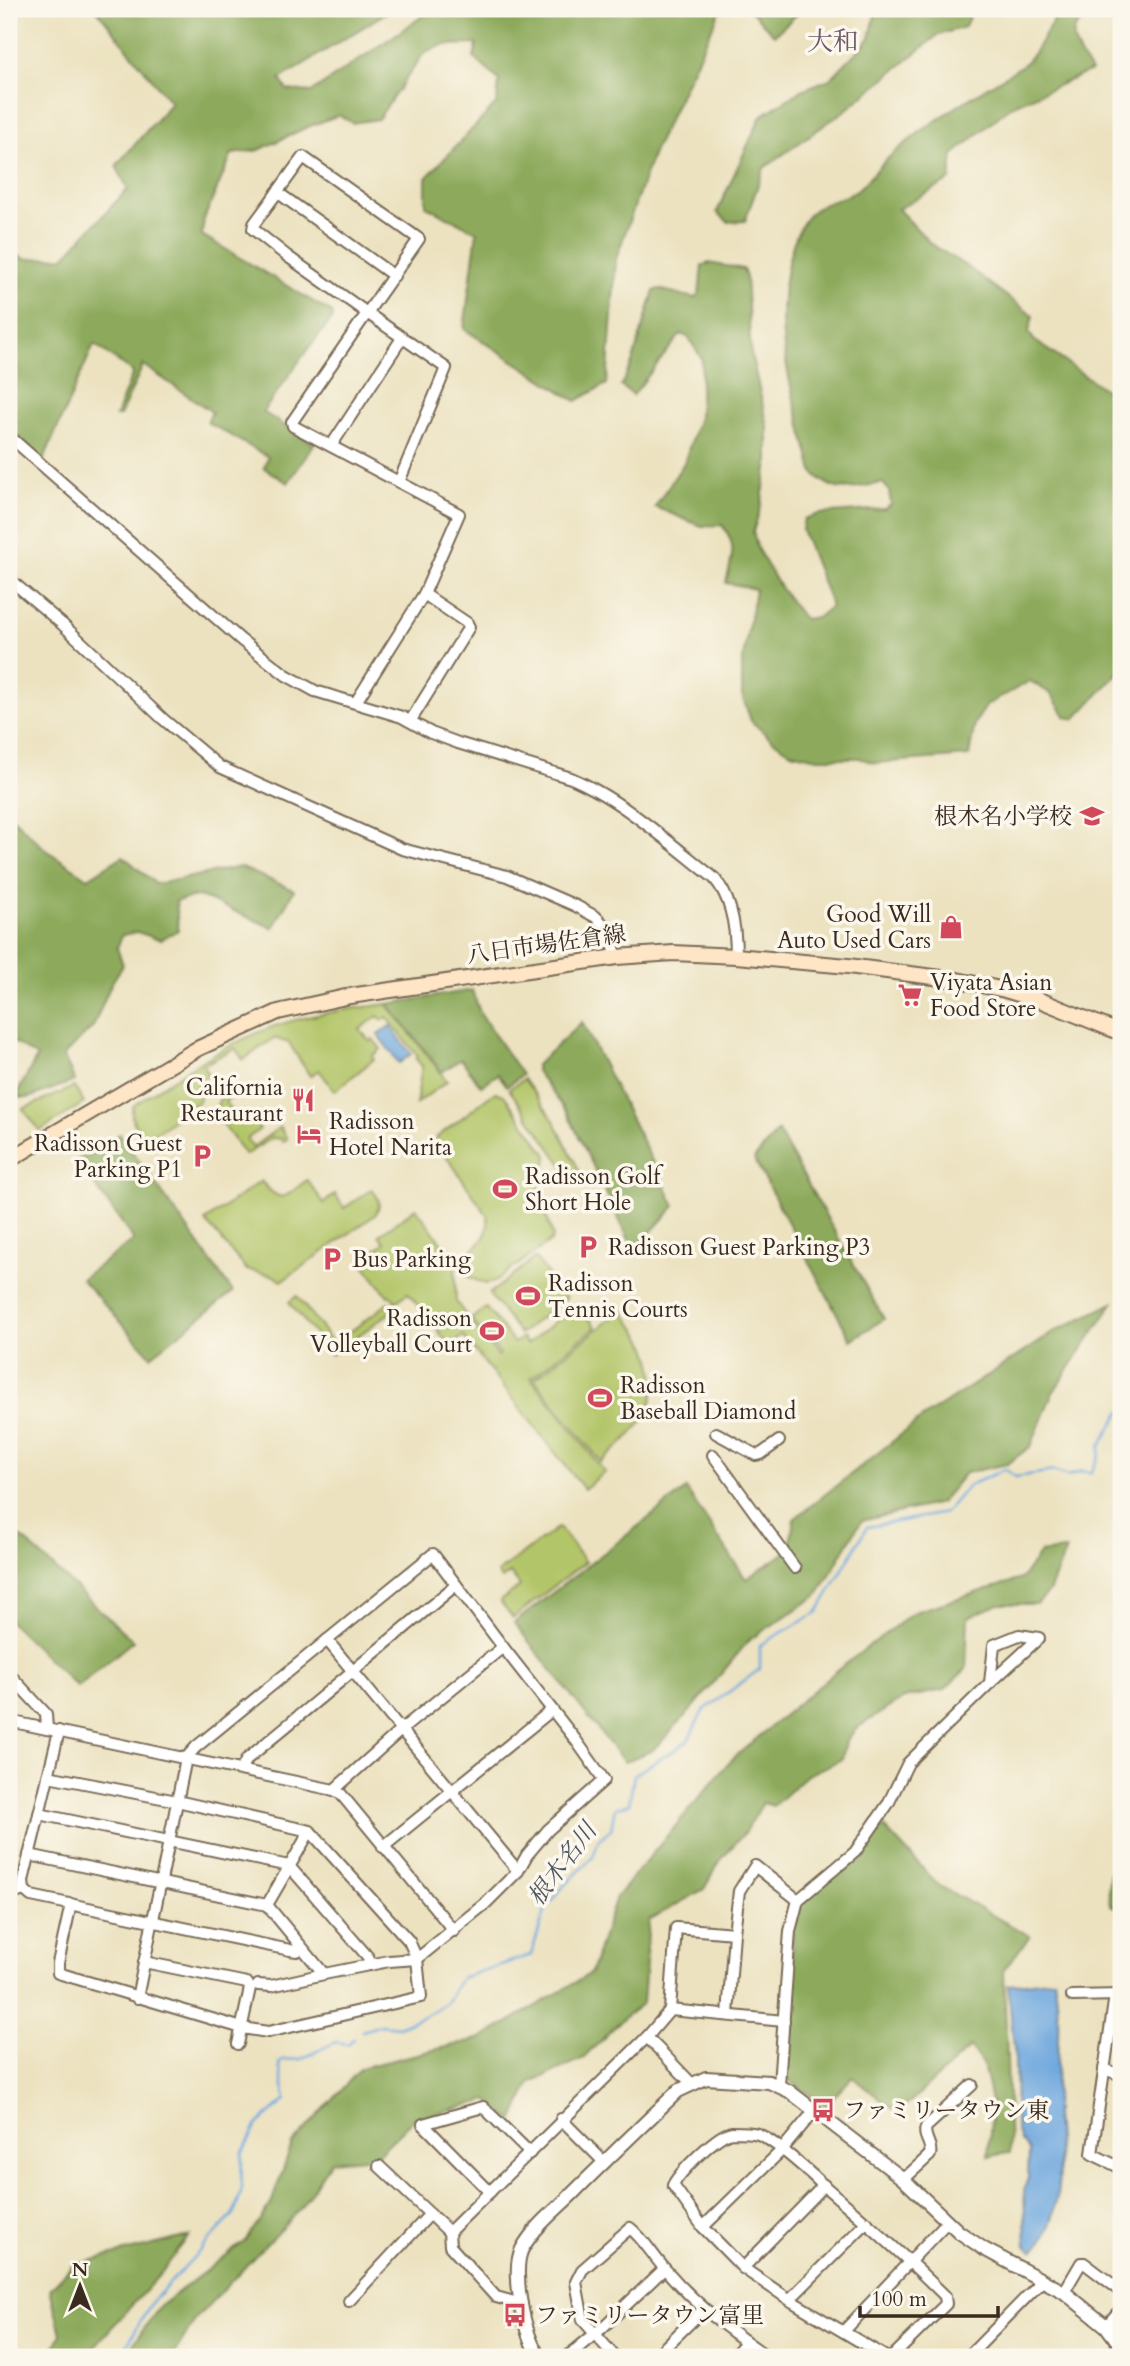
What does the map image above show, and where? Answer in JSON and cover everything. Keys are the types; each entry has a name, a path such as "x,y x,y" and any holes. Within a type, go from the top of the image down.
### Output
{"main road":[{"name":"八日市場佐倉線","path":"9,1160 197,1049 278,1012 350,996 617,957 673,953 736,956 901,972 981,985 1042,1001 1121,1033"}],"street":[{"path":"356,702 424,594 459,514 293,426 292,422 367,313 394,276 419,239 303,157 253,229 287,256 367,313 402,338 446,368 399,482"},
{"path":"277,192 394,276"},
{"path":"331,446 402,338"},
{"path":"9,436 117,529 170,580 268,662 315,691 411,720 431,733 458,743 579,782 621,805 721,885 736,932 736,956"},
{"path":"9,579 220,767 402,849 507,876 576,906 596,917 608,929 617,957"},
{"path":"411,720 468,627 467,623 424,594"},
{"path":"716,1433 756,1455 779,1441"},
{"path":"713,1455 795,1569"},
{"path":"137,1998 186,1758 433,1554 604,1780 548,1830 517,1871 486,1903 416,1959 371,1965 271,1986 258,1985"},
{"path":"241,1770 247,1759 456,1585"},
{"path":"779,2085 790,1931 798,1900 855,1852 888,1804 908,1763 1039,1638 1019,1635 994,1644 990,1683"},
{"path":"327,1640 517,1871"},
{"path":"334,1790 401,1730 503,1647"},
{"path":"9,1674 46,1714 47,1729"},
{"path":"383,1847 552,1710"},
{"path":"9,1721 334,1790 341,1794 454,1931"},
{"path":"59,1731 23,1881 24,1890 31,1896 153,1922 290,1950 297,1951 302,1948"},
{"path":"48,1776 310,1831 409,1941 416,1959 421,1997 268,2032 242,2028 58,1973 71,1904"},
{"path":"39,1814 289,1866 368,1957 371,1965"},
{"path":"267,1905 310,1831"},
{"path":"29,1855 267,1905 324,1975"},
{"path":"727,2015 739,1891 755,1866 798,1900"},
{"path":"9,1895 24,1890"},
{"path":"449,2232 670,2010 676,1928 734,1933"},
{"path":"144,1962 247,1983 250,1988 238,2044"},
{"path":"1072,1996 1118,1995 1092,2154 1121,2168"},
{"path":"670,2010 783,2021"},
{"path":"646,2037 691,2083"},
{"path":"1104,2069 1121,2076"},
{"path":"540,2357 528,2338 518,2268 520,2251 544,2222 678,2091 706,2077 779,2085 815,2110 904,2179 947,2222 984,2249 1064,2292 1106,2326 1121,2346 1108,2357"},
{"path":"904,2179 930,2155 930,2147 924,2134 926,2127 972,2085"},
{"path":"490,2192 423,2124 483,2107 530,2152"},
{"path":"703,2227 781,2151 815,2110"},
{"path":"561,2119 604,2162"},
{"path":"886,2357 743,2268 703,2227 673,2185 724,2134 758,2134 781,2151 910,2261 947,2300 892,2357"},
{"path":"379,2166 449,2232 450,2246 496,2297 522,2304"},
{"path":"743,2268 824,2185"},
{"path":"349,2301 430,2214"},
{"path":"790,2299 866,2222"},
{"path":"844,2331 947,2222"},
{"path":"615,2357 580,2313 576,2282 582,2270 630,2228 664,2269 704,2309 768,2357"},
{"path":"1064,2292 1082,2263 1121,2291"},
{"path":"567,2357 664,2269"},
{"path":"968,2357 1043,2280"},
{"path":"655,2357 704,2309"},
{"path":"1106,2326 1121,2309"},
{"path":"733,2357 746,2342"}],"green space":[{"path":"96,9 392,9 280,79 287,90 312,92 433,9 721,9 653,153 616,259 607,384 576,401 464,329 477,232 426,206 426,178 497,103 499,80 474,58 477,44 443,45 424,53 378,119 352,123 339,115 259,150 232,154 204,219 202,235 332,313 333,318 263,412 314,444 288,483 264,468 268,457 207,422 212,412 143,365 120,416 116,416 133,372 94,344 43,461 9,427 9,251 26,259 64,257 128,189 116,166 171,103"},
{"path":"749,9 803,9 774,35"},
{"path":"972,9 965,27 938,35 847,109 764,168 745,221 728,222 717,212 761,116 804,89 830,79 870,38 876,10"},
{"path":"1060,9 1106,9 1083,21 1074,31 1077,49 1091,71 1011,106 953,155 950,180 898,209 931,244 969,268 1033,316 1029,332 1034,340 1121,401 1121,670 1075,719 1066,717 1051,694 1030,681 987,705 975,723 969,756 875,763 859,758 817,758 791,752 751,721 742,695 742,664 755,589 726,583 732,553 727,533 722,525 701,526 655,507 684,463 699,417 702,359 688,337 681,334 633,395 621,386 632,363 654,291 659,289 694,298 699,295 702,266 709,263 743,269 746,277 751,354 768,427 768,463 761,506 753,532 758,550 782,590 804,619 818,617 830,607 830,602 802,530 804,519 819,514 884,509 891,505 889,491 883,483 837,488 813,472 789,378 784,347 783,294 796,237 814,210 857,190 890,156 925,128 1023,65 1035,52"},
{"path":"9,814 46,850 88,878 123,856 156,884 240,867 294,890 273,928 199,896 176,901 178,930 161,940 137,932 122,935 117,948 123,965 111,984 93,1027 63,1056 75,1081 28,1098 15,1097 37,1057 9,1039"},
{"path":"472,990 481,1015 522,1075 507,1086 498,1074 481,1086 461,1059 442,1072 388,1004"},
{"path":"387,1004 447,1081 416,1104 422,1066 387,1017 382,1020 378,1016 360,1029 370,1042 373,1039 381,1049 372,1056 374,1059 335,1091 319,1070 310,1076 289,1043 274,1038 243,1060 235,1048 203,1065 209,1075 198,1083 201,1092 199,1101 145,1141 134,1123 134,1105 202,1061 256,1033 302,1018"},
{"path":"582,1022 675,1206 637,1247 631,1244 567,1112 536,1071 536,1065"},
{"path":"524,1079 555,1122 584,1180 573,1180 509,1089"},
{"path":"74,1087 84,1103 40,1131 23,1109"},
{"path":"230,1090 234,1095 225,1102 242,1124 251,1117 260,1129 247,1139 253,1147 280,1127 287,1139 282,1142 282,1139 272,1138 245,1155 215,1113 219,1100"},
{"name":"Radisson Golf Short Hole","path":"495,1092 504,1095 547,1155 540,1191 553,1236 551,1241 487,1284 464,1273 458,1261 484,1236 488,1223 487,1215 436,1141 437,1137"},
{"path":"778,1131 884,1319 851,1340 754,1159"},
{"path":"120,1134 233,1292 151,1356 81,1279 134,1240 77,1160"},
{"path":"307,1180 324,1203 335,1194 344,1208 372,1189 379,1204 375,1215 282,1281 272,1275 247,1270 205,1221 261,1181 274,1194 283,1196"},
{"path":"416,1208 455,1261 456,1302 498,1356 500,1354 471,1319 486,1308 514,1343 522,1338 527,1344 577,1304 596,1327 531,1378 605,1472 584,1489 463,1336 450,1346 408,1293 396,1302 388,1296 364,1265 377,1255 374,1250 385,1243 379,1235"},
{"name":"Radisson Tennis Courts","path":"535,1258 566,1298 520,1334 489,1294"},
{"path":"297,1296 334,1344 389,1302 395,1309 331,1355 289,1302"},
{"path":"1113,1303 1052,1394 1031,1446 1007,1464 965,1473 940,1503 861,1521 818,1595 749,1640 693,1708 653,1750 624,1762 514,1623 686,1489 746,1579 789,1550 794,1519 921,1419 1057,1330"},
{"name":"Radisson Baseball Diamond","path":"622,1310 647,1347 655,1384 647,1413 638,1426 601,1462 534,1379"},
{"path":"557,1528 585,1562 513,1618 500,1601 520,1586 510,1573 502,1579 497,1573"},
{"path":"20,1536 133,1641 77,1687 9,1621 9,1544"},
{"path":"1066,1550 1049,1592 1037,1604 999,1604 968,1617 966,1669 944,1690 904,1698 857,1728 846,1741 842,1759 807,1775 773,1806 763,1803 746,1831 720,1861 704,1889 649,1920 643,2003 621,2020 584,2058 530,2083 513,2122 488,2100 414,2119 375,2157 331,2161 300,2209 197,2317 172,2357 124,2357 161,2305 245,2241 271,2204 292,2144 361,2068 482,2038 591,1973 616,1897 730,1761 835,1672 914,1612 1021,1579 1040,1553"},
{"path":"884,1827 938,1885 1030,1936 1004,1970 1010,2153 988,2156 992,2106 983,2064 970,2047 898,2113 852,2077 826,2106 785,2077 793,1931 798,1906 859,1854"},
{"path":"1121,1847 1121,1910 1110,1905 1108,1888 1112,1868"},
{"path":"189,2236 161,2273 85,2357 50,2357 61,2334 50,2289 73,2265"}],"water":[{"path":"390,1026 411,1054 399,1063 378,1035"},
{"path":"1054,1979 1058,2012 1055,2113 1059,2178 1051,2222 1044,2238 1033,2251 1026,2246 1024,2189 1028,2178 1029,2150 1020,2140 1016,2128 1015,2057 1008,1985"}],"waterway":[{"name":"根木名川","path":"362,2031 381,2025 399,2027 426,2015 446,2003 461,1978 531,1955 545,1911 561,1889 593,1857 599,1839 611,1829 615,1808 629,1804 634,1775 687,1742 703,1711 760,1669 760,1645 818,1612 867,1527 945,1513 968,1486 1005,1469 1015,1477 1054,1471 1068,1476 1082,1471 1091,1473 1100,1454 1100,1446 1121,1411"},
{"name":"根木名川","path":"120,2357 152,2302 234,2214 241,2193 242,2154 257,2125 286,2100 279,2064 282,2060 301,2059 336,2042 348,2044 353,2039"}],"place":[{"name":"根木名小学校","path":"1092,816"},
{"name":"Good Will Auto Used Cars","path":"951,927"},
{"name":"Viyata Asian Food Store","path":"910,995"},
{"name":"California Restaurant","path":"303,1100"},
{"name":"Radisson Hotel Narita","path":"309,1134"},
{"name":"Radisson Guest Parking P1","path":"202,1156"},
{"name":"Radisson Golf Short Hole","path":"505,1189"},
{"name":"Radisson Guest Parking P3","path":"588,1247"},
{"name":"Bus Parking","path":"332,1259"},
{"name":"Radisson Tennis Courts","path":"528,1296"},
{"name":"Radisson Volleyball Court","path":"492,1331"},
{"name":"Radisson Baseball Diamond","path":"600,1398"},
{"name":"ファミリータウン東","path":"823,2110"},
{"name":"ファミリータウン富里","path":"515,2315"}],"district":[{"name":"大和","path":"833,41"}]}
